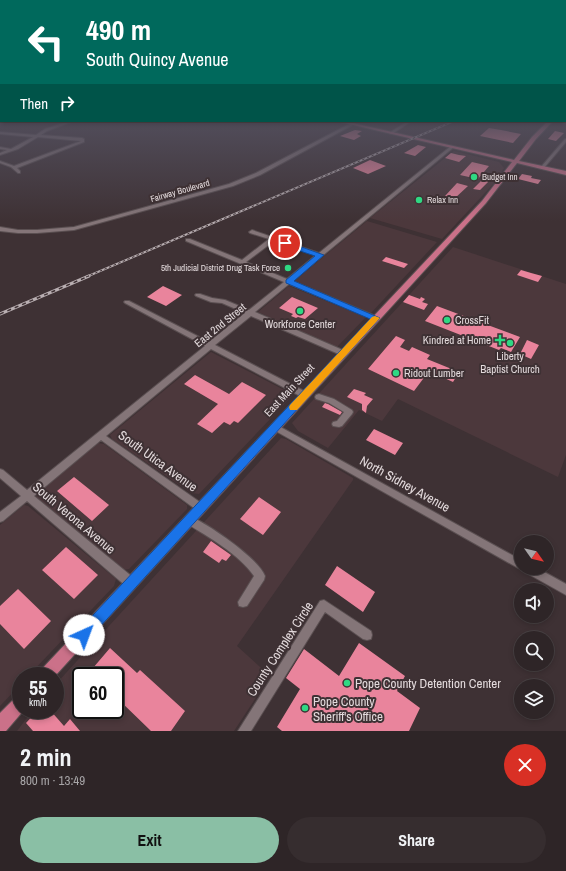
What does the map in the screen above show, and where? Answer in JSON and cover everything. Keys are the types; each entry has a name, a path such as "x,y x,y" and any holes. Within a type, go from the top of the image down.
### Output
{"main road":[{"path":"474,152 566,173"},
{"name":"East Main Street","path":"53,667 484,202 523,152"},
{"path":"0,725 12,712"}],"street":[{"path":"15,167 54,152"},
{"name":"Fairway Boulevard","path":"0,229 32,232 74,228 231,185 258,174 299,152"},
{"name":"East 2nd Street","path":"0,518 446,152"},
{"path":"542,168 556,152"},
{"path":"0,162 15,167 19,172"},
{"path":"252,232 320,255"},
{"path":"242,263 273,239"},
{"path":"188,240 376,318"},
{"path":"198,295 210,300 223,301 245,312 252,312 343,353"},
{"path":"127,302 305,395"},
{"path":"319,397 338,404 349,412 339,424 336,424"},
{"name":"North Sidney Avenue","path":"275,427 514,561"},
{"name":"South Utica Avenue","path":"101,436 201,508"},
{"name":"South Verona Avenue","path":"0,473 131,583"},
{"path":"189,520 257,569 260,576 243,602"},
{"path":"539,575 566,590"},
{"name":"County Complex Circle","path":"244,731 324,605 367,635"}],"shaded area":[{"path":"453,152 459,152 499,162 504,168 496,181 442,239 370,218"},
{"path":"367,221 437,242 371,313 294,281"},
{"path":"453,247 566,284 566,455 558,477 398,399 382,421 359,410 328,448 298,431 292,423"},
{"path":"289,286 366,317 336,348 258,312"},
{"path":"211,352 290,393 292,396 199,494 191,493 112,439 110,435"},
{"path":"281,438 286,439 353,478 237,646 270,676 234,731 17,731 26,719 64,719 64,675"},
{"path":"98,443 104,444 187,505 187,509 129,569 123,570 36,497 37,494"},
{"path":"24,505 28,506 116,579 114,586 37,667 12,667 12,693 0,706 0,525"}],"building":[{"path":"406,152 420,152 415,156 404,153"},
{"path":"451,153 466,156 459,162 445,158"},
{"path":"370,160 386,166 368,174 353,168"},
{"path":"472,162 489,166 478,179 460,175"},
{"path":"522,174 541,180 538,184 518,179"},
{"path":"484,178 490,180 480,190 473,189"},
{"path":"457,183 468,186 454,199 445,196"},
{"path":"386,257 408,264 404,268 382,261"},
{"path":"521,270 542,276 538,282 517,275"},
{"path":"163,286 182,295 166,306 147,297"},
{"path":"409,295 420,299 421,297 425,299 422,302 428,304 424,310 403,302"},
{"name":"Workforce Center","path":"292,297 318,308 305,319 291,316 293,314 279,308"},
{"path":"437,306 520,337 511,352 501,348 499,350 425,321"},
{"path":"396,336 405,340 400,347 409,351 412,347 430,355 427,359 459,372 453,382 429,371 414,391 368,369"},
{"path":"527,340 539,345 531,359 520,354"},
{"path":"195,375 229,394 242,382 266,395 238,423 234,421 230,425 224,422 212,433 197,424 218,404 184,384"},
{"path":"354,389 366,393 364,395 373,399 367,406 366,413 362,410 362,404 347,397"},
{"path":"325,403 342,412 340,415 322,407"},
{"path":"374,429 403,443 395,455 366,440"},
{"path":"74,477 109,505 92,521 57,491"},
{"path":"259,497 281,512 263,535 240,519"},
{"path":"211,541 231,555 226,561 222,559 219,563 203,552"},
{"path":"66,547 98,575 74,599 42,570"},
{"path":"337,566 375,592 363,612 325,585"},
{"path":"18,589 51,621 24,649 0,624 0,606"},
{"name":"Pope County Detention Center","path":"359,643 405,676 397,691 420,708 409,731 282,731 277,727 300,689 286,678 304,649 339,676"},
{"path":"110,648 137,673 140,670 185,711 171,731 151,731 124,705 124,667 94,667"},
{"path":"30,719 58,719 64,726 70,719 80,731 33,731 26,723"}],"railway":[{"path":"86,277 381,152"},
{"path":"0,314 89,276"}],"slow traffic":[{"path":"293,407 375,318"}],"place":[{"name":"Budget Inn","path":"474,177"},
{"name":"Relax Inn","path":"419,200"},
{"name":"5th Judicial District Drug Task Force","path":"288,268"},
{"name":"Workforce Center","path":"300,311"},
{"name":"CrossFit","path":"447,320"},
{"name":"Kindred at Home","path":"500,340"},
{"name":"Liberty Baptist Church","path":"510,343"},
{"name":"Ridout Lumber","path":"396,373"},
{"name":"Pope County Detention Center","path":"347,683"},
{"name":"Pope County Sheriff's Office","path":"305,708"}],"route":[{"path":"84,635 376,318 289,282 320,255 285,243"}]}
